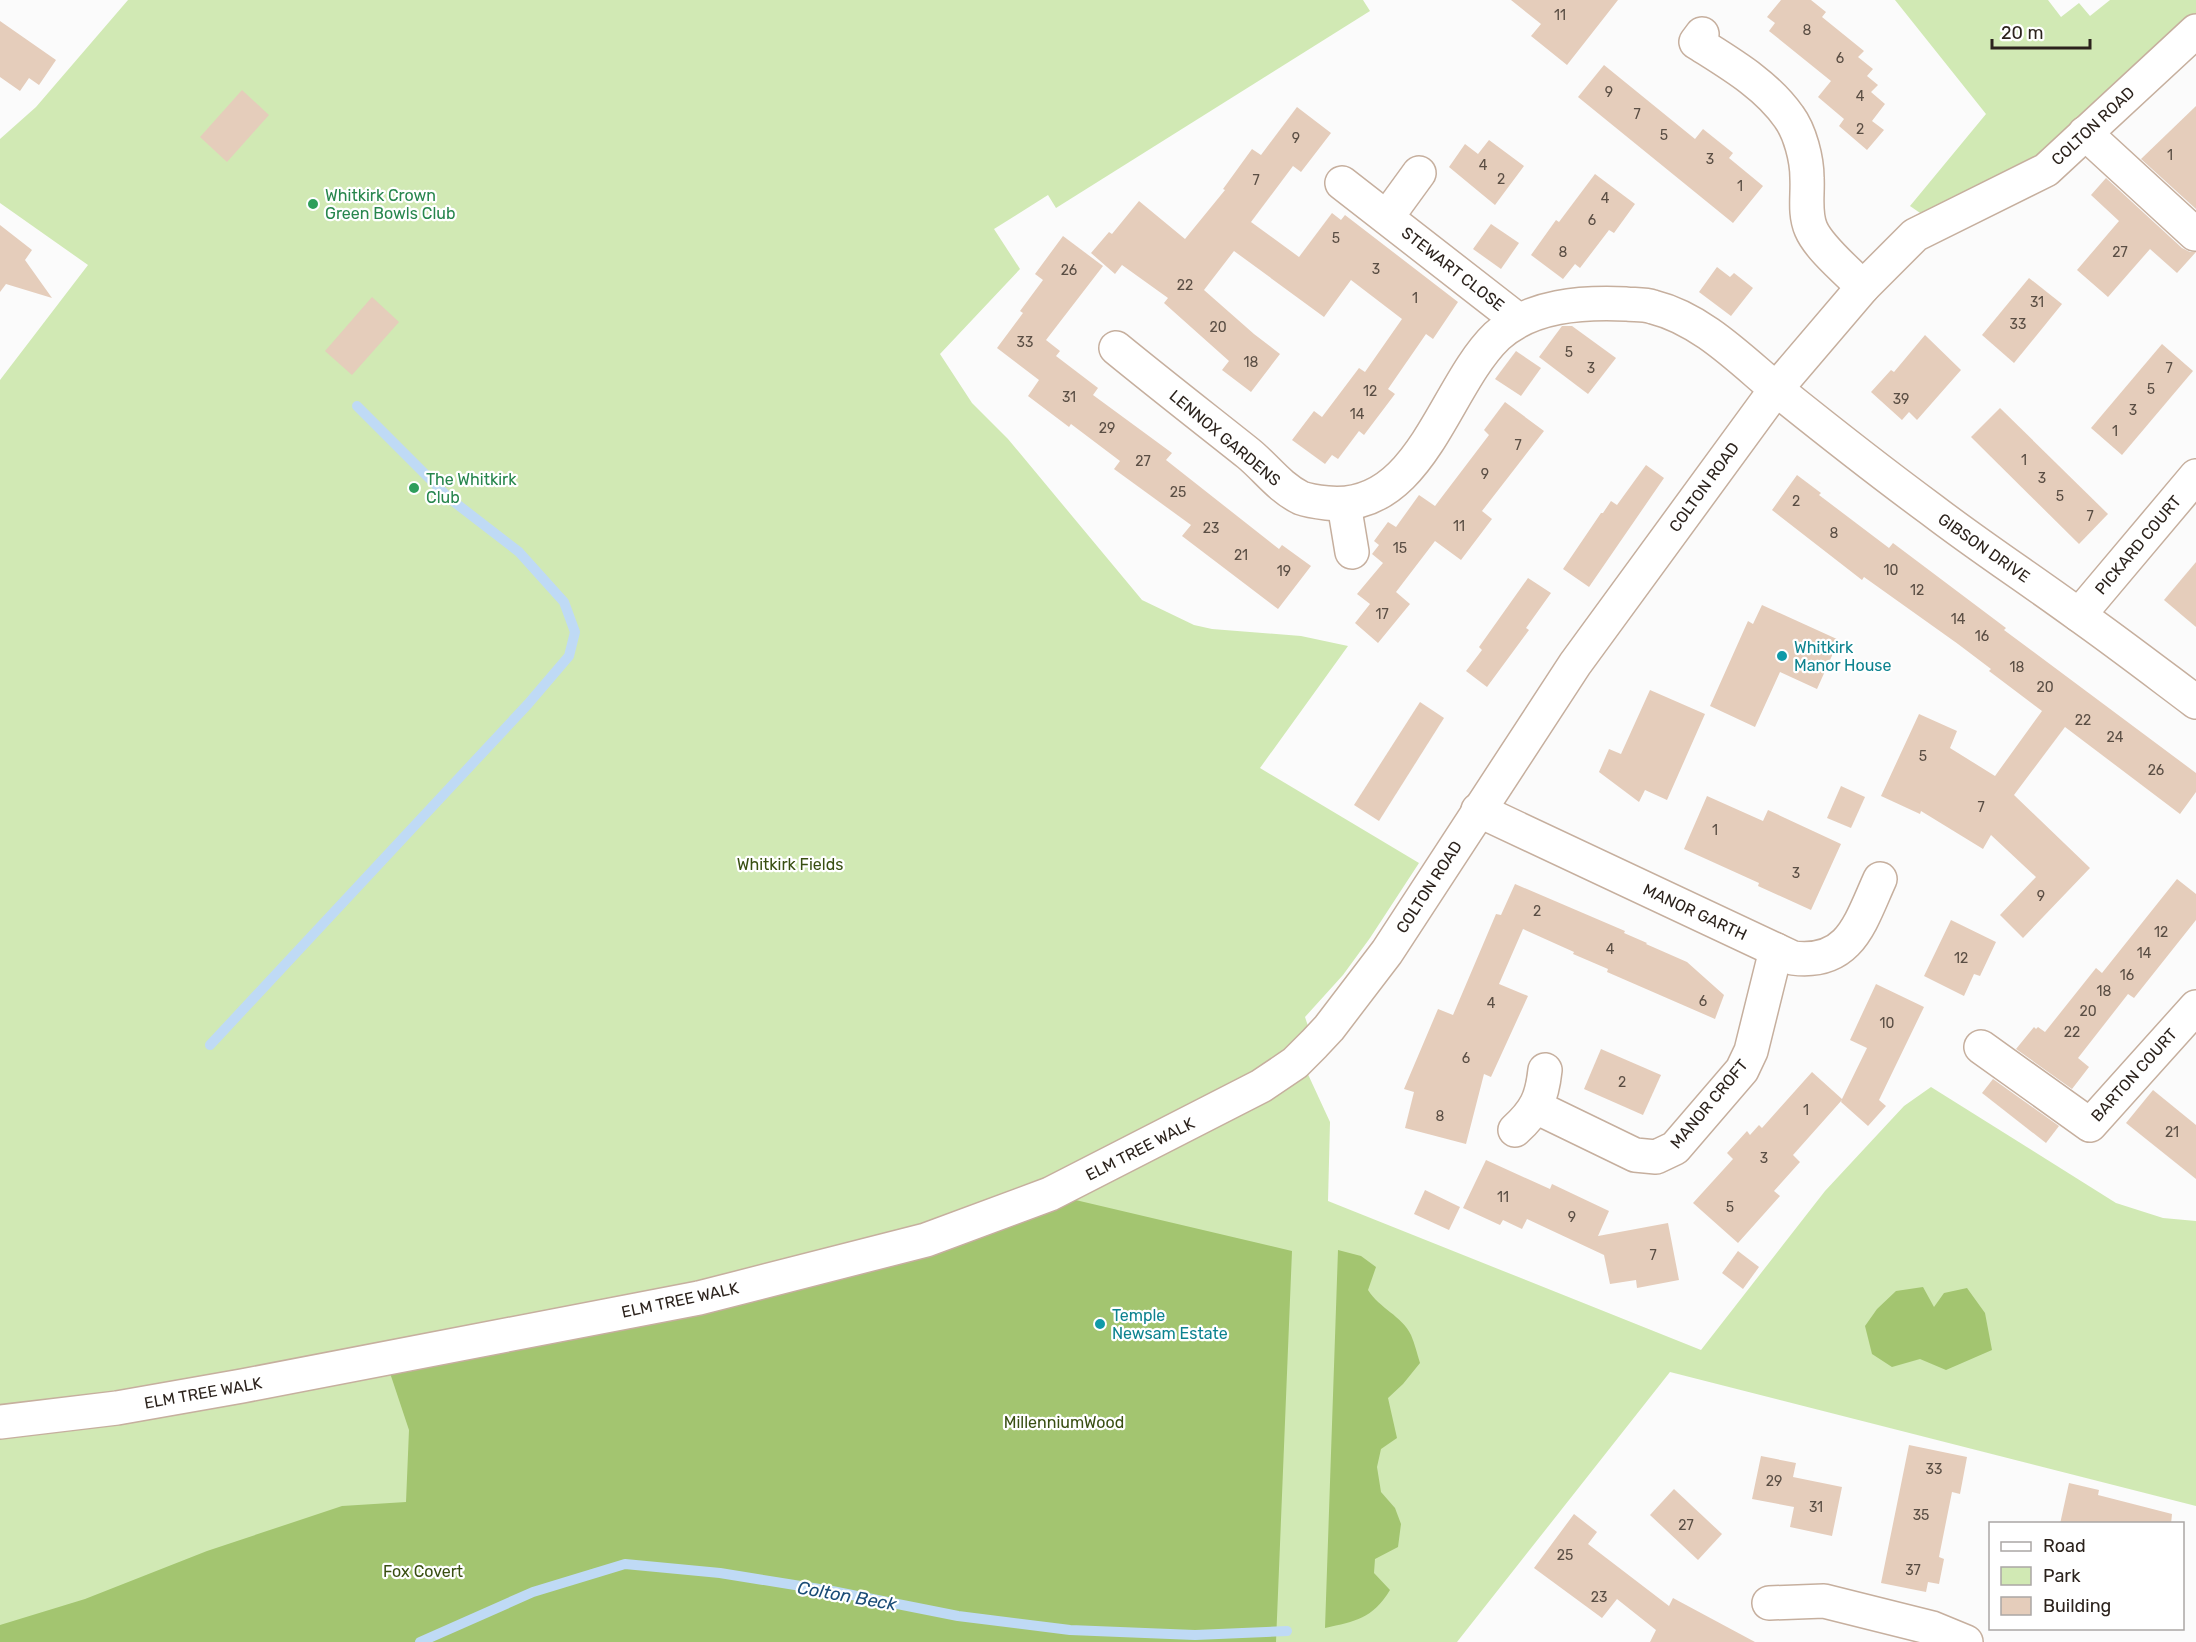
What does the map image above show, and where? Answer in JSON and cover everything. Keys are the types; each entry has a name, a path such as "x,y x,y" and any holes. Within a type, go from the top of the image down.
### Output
{"street":[{"name":"COLTON ROAD","path":"1314,1044 1329,1028 1387,952 1575,664 1776,389 1863,287 1915,234 2046,170 2196,31"},
{"path":"1702,34 1696,42 1736,68 1772,96 1791,118 1802,147 1808,176 1806,208 1811,229 1822,244 1863,287"},
{"path":"2085,133 2195,234"},
{"name":"STEWART CLOSE","path":"1387,217 1419,172"},
{"name":"STEWART CLOSE","path":"1342,183 1518,320"},
{"name":"LENNOX GARDENS","path":"1116,348 1254,458 1277,483 1308,501 1344,504 1364,500 1383,491 1414,462 1438,427 1479,356 1498,336 1518,320 1551,309 1597,303 1651,306 1685,320 1720,342 1776,389"},
{"name":"GIBSON DRIVE","path":"1776,389 1933,511 2196,702"},
{"name":"PICKARD COURT","path":"2079,615 2196,476"},
{"path":"1344,504 1352,552"},
{"name":"MANOR GARTH","path":"1478,810 1793,958 1809,960 1826,957 1840,949 1852,937 1880,879"},
{"name":"MANOR CROFT","path":"1545,1070 1542,1090 1525,1119 1635,1155 1656,1157 1666,1154 1675,1148 1742,1070 1757,1031 1776,950"},
{"name":"BARTON COURT","path":"1981,1047 2090,1125 2196,1007"},
{"name":"ELM TREE WALK","path":"0,1422 117,1408 219,1390 699,1298 926,1240 1050,1194 1154,1142 1261,1086 1295,1062 1314,1044"},
{"path":"1769,1603 1824,1601 1932,1628 1966,1642"}],"green space":[{"path":"128,0 1363,0 1370,11 1056,208 1048,195 994,229 1020,269 940,354 972,403 1008,439 1142,600 1194,625 1212,629 1301,636 1348,646 1260,768 1419,863 1343,975 1305,1017 1314,1044 1306,1070 1330,1122 1328,1201 1701,1350 1825,1191 1904,1106 1931,1087 2116,1203 2163,1218 2196,1221 2196,1506 1670,1372 1457,1642 0,1642 0,380 88,265 0,203 0,139 36,107"},
{"path":"1895,0 2048,0 2061,17 2079,3 2090,16 2110,0 2196,0 2196,31 2085,133 1936,224 1910,206 1986,114"},
{"name":"MillenniumWood","path":"1050,1194 1292,1251 1276,1642 0,1642 0,1625 85,1599 207,1551 342,1506 406,1502 409,1430 385,1358 699,1298"},
{"path":"1338,1250 1361,1256 1376,1267 1368,1290 1407,1328 1420,1363 1388,1398 1397,1438 1381,1449 1377,1467 1381,1492 1395,1508 1401,1524 1398,1547 1375,1559 1374,1573 1390,1590 1370,1613 1346,1623 1325,1628"},
{"path":"1923,1287 1934,1307 1944,1293 1967,1288 1985,1313 1992,1350 1946,1370 1920,1359 1892,1367 1872,1354 1865,1326 1877,1309 1896,1291"}],"building":[{"path":"1511,0 1618,0 1567,65 1531,36 1541,24"},
{"path":"1781,0 1811,0 1826,12 1822,17 1864,51 1858,57 1873,69 1867,76 1878,85 1871,92 1885,104 1872,121 1884,130 1867,150 1839,126 1844,119 1818,97 1831,81 1769,31 1775,23 1767,17"},
{"path":"0,21 56,60 39,85 29,78 20,91 0,77"},
{"path":"1604,65 1695,139 1703,129 1733,153 1729,158 1763,186 1733,223 1578,97"},
{"path":"242,90 269,115 227,162 200,137"},
{"path":"2196,106 2196,209 2141,159"},
{"path":"1297,107 1331,133 1301,172 1293,166 1251,222 1299,257 1332,213 1341,220 1345,215 1458,302 1433,339 1426,334 1388,389 1395,394 1364,435 1359,431 1338,459 1332,455 1325,464 1292,440 1314,411 1322,417 1359,368 1365,372 1402,319 1351,280 1324,317 1234,251 1204,290 1280,354 1251,392 1222,370 1229,361 1164,303 1168,298 1122,265 1115,274 1091,253 1109,232 1112,234 1139,201 1185,239 1225,190 1223,189 1252,149 1261,155"},
{"path":"1489,140 1524,166 1495,205 1449,167 1465,144 1478,154"},
{"path":"1595,174 1635,204 1614,233 1609,230 1580,268 1575,264 1563,279 1531,255 1556,220 1559,222"},
{"path":"2106,178 2182,248 2196,252 2177,273 2150,249 2108,297 2077,270 2119,221 2091,195"},
{"path":"1491,224 1519,243 1501,269 1473,249"},
{"path":"0,225 32,250 25,260 52,298 6,284 0,292"},
{"path":"1063,236 1103,266 1046,340 1060,351 1056,356 1098,388 1093,395 1172,453 1166,460 1279,549 1282,545 1311,566 1278,609 1182,536 1191,525 1114,469 1120,461 1071,424 1069,427 1028,396 1039,380 997,348 1023,313 1020,311 1043,280 1035,274"},
{"path":"1717,267 1730,277 1734,273 1753,288 1731,316 1699,292"},
{"path":"2029,278 2062,304 2014,363 1982,335"},
{"path":"372,297 399,322 352,375 325,351"},
{"path":"1562,326 1572,326 1616,358 1588,394 1539,357"},
{"path":"1925,335 1961,370 1917,420 1909,412 1902,420 1871,392 1891,370 1894,372"},
{"path":"2162,344 2193,371 2122,455 2091,428"},
{"path":"1516,351 1541,368 1521,396 1495,379"},
{"path":"1505,402 1544,431 1482,511 1492,519 1461,560 1435,541 1396,592 1410,604 1378,643 1355,623 1370,604 1357,594 1383,563 1372,554 1379,545 1374,541 1388,522 1396,527 1419,495 1435,506 1489,435 1484,430"},
{"path":"2000,408 2108,514 2079,544 1971,437"},
{"path":"1646,465 1664,478 1589,587 1563,569 1601,513 1611,501 1617,505"},
{"path":"1797,475 1821,493 1819,495 1889,548 1893,543 2006,628 2004,630 2196,773 2196,792 2180,814 2065,727 2014,795 2090,868 2023,938 2000,915 2036,877 1991,835 1983,849 1921,811 1920,814 1881,796 1919,714 1957,731 1950,748 1995,776 2042,711 1958,644 1864,577 1862,580 1772,510"},
{"path":"2196,562 2196,627 2164,600"},
{"path":"1528,578 1551,593 1526,628 1529,630 1487,687 1466,671 1482,650 1479,647"},
{"name":"Whitkirk Manor House","path":"1762,605 1839,640 1817,689 1780,672 1755,727 1710,706 1748,621 1753,624"},
{"path":"1650,690 1705,714 1667,800 1645,790 1639,802 1599,772 1609,749 1621,754"},
{"path":"1420,702 1444,718 1379,821 1354,805"},
{"path":"1841,786 1865,797 1851,828 1827,818"},
{"path":"1707,796 1763,821 1768,810 1841,844 1811,910 1758,886 1759,883 1684,849"},
{"path":"2177,879 2196,894 2196,920 2134,998 2128,994 2078,1058 2089,1067 2072,1089 2016,1049 2034,1027 2045,1032 2096,968 2102,973"},
{"path":"1515,884 1625,931 1624,933 1646,944 1687,962 1724,995 1715,1019 1607,972 1608,969 1523,929 1499,984 1528,996 1491,1077 1484,1074 1466,1144 1405,1128 1414,1092 1404,1089 1438,1009 1453,1015 1496,914 1501,915"},
{"path":"1951,920 1996,942 1980,976 1974,974 1964,996 1924,976"},
{"path":"1876,984 1924,1007 1879,1100 1886,1106 1868,1126 1841,1102 1842,1100 1793,1155 1800,1162 1774,1191 1780,1196 1738,1243 1693,1203 1733,1159 1727,1153 1747,1131 1750,1135 1759,1125 1762,1128 1812,1072 1842,1099 1867,1048 1850,1040"},
{"path":"1601,1049 1661,1075 1643,1115 1584,1089"},
{"path":"1993,1079 2059,1126 2046,1143 1982,1093"},
{"path":"2153,1090 2196,1125 2196,1179 2126,1123"},
{"path":"1486,1160 1550,1189 1552,1184 1609,1211 1598,1236 1668,1223 1679,1280 1637,1288 1636,1280 1610,1284 1604,1255 1527,1219 1522,1229 1503,1220 1500,1225 1463,1208"},
{"path":"1425,1190 1460,1207 1449,1230 1414,1214"},
{"path":"1738,1251 1759,1267 1743,1289 1722,1273"},
{"path":"1909,1445 1967,1457 1960,1494 1952,1492 1939,1557 1944,1559 1939,1584 1928,1582 1926,1592 1881,1583"},
{"path":"1761,1456 1796,1463 1793,1477 1842,1487 1832,1536 1790,1527 1794,1507 1752,1499"},
{"path":"2069,1483 2099,1490 2098,1495 2172,1514 2171,1522 2060,1522"},
{"path":"1674,1489 1722,1534 1698,1560 1650,1515"},
{"path":"1574,1514 1597,1532 1588,1544 1669,1606 1673,1598 1755,1642 1650,1642 1656,1630 1617,1599 1602,1618 1534,1568"}],"waterway":[{"path":"210,1045 528,704 569,656 575,632 564,602 519,552 449,498 357,406"},
{"name":"Colton Beck","path":"420,1642 533,1592 625,1564 720,1573 832,1591 958,1616 1070,1630 1195,1635 1287,1631"}],"place":[{"name":"Whitkirk Crown Green Bowls Club","path":"313,204"},
{"name":"The Whitkirk Club","path":"414,488"},
{"name":"Whitkirk Manor House","path":"1782,656"},
{"name":"Temple Newsam Estate","path":"1100,1324"}],"park label":[{"name":"Whitkirk Fields","path":"790,864"},
{"name":"Fox Covert","path":"423,1571"}]}
